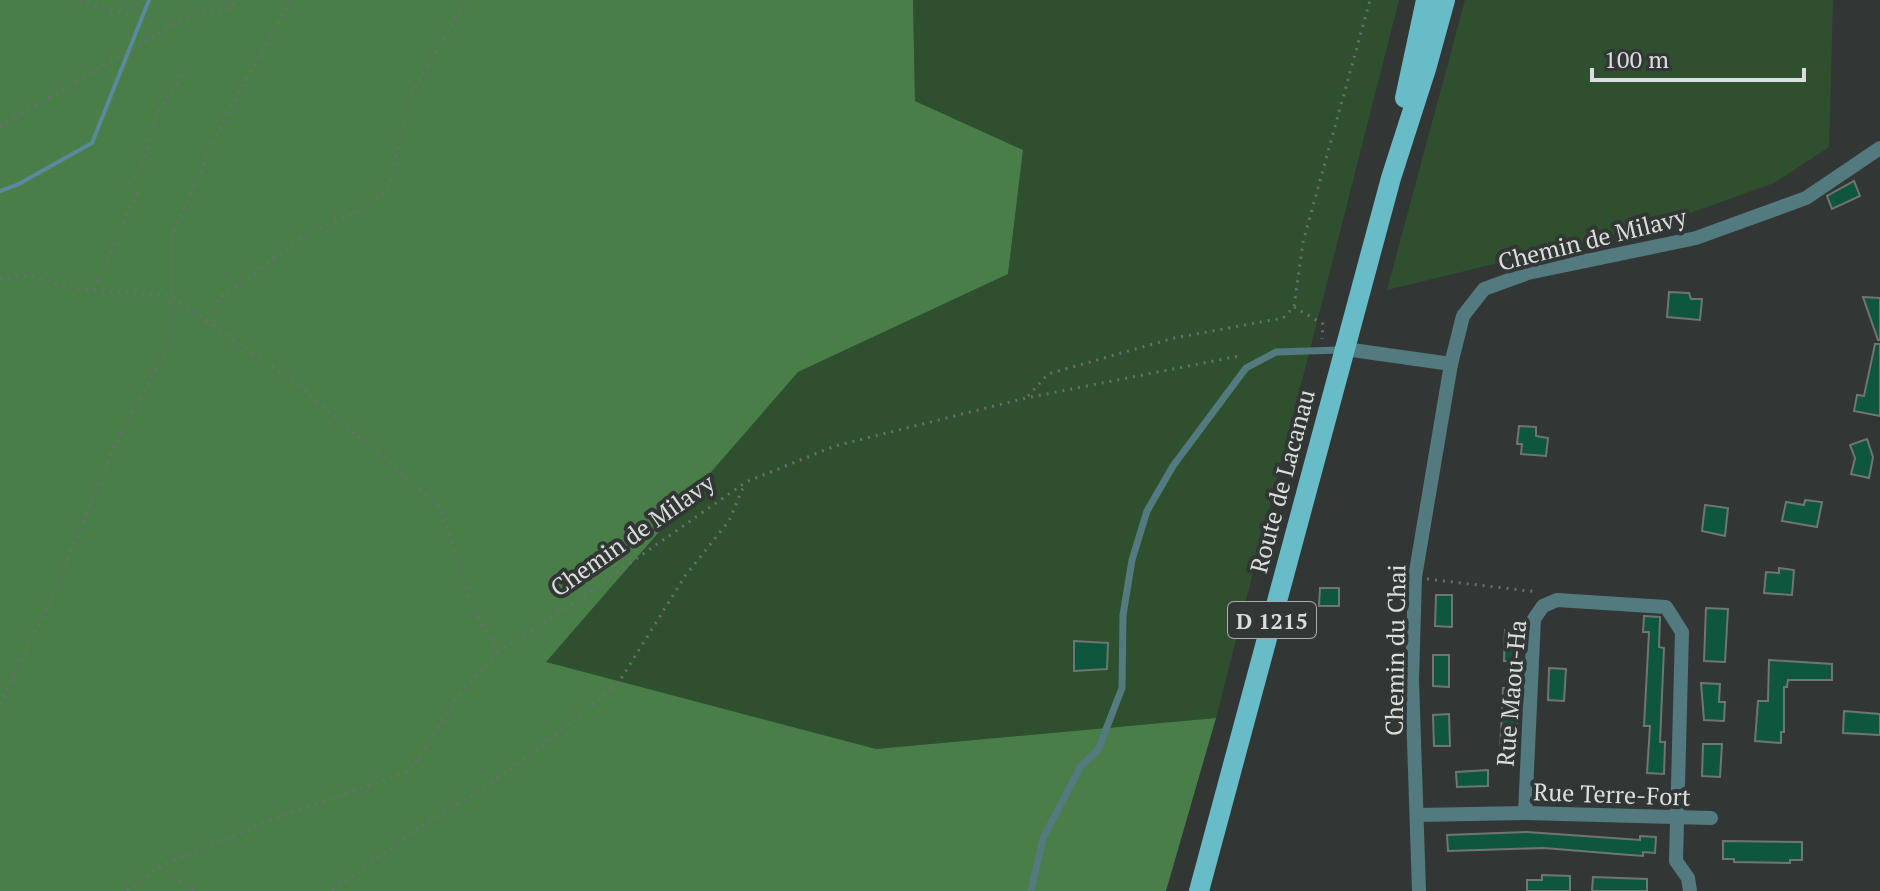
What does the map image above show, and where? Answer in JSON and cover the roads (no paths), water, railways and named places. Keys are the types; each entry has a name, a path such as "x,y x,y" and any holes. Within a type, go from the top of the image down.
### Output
{"main road":[{"name":"Route de Lacanau","path":"1391,178 1426,0"},
{"name":"Route de Lacanau","path":"1199,891 1391,178 1445,0"}],"street":[{"name":"Chemin de Milavy","path":"1451,364 1463,316 1484,289 1528,273 1696,238 1806,198 1880,148"},
{"path":"1345,349 1451,364"},
{"name":"Chemin du Chai","path":"1419,891 1412,680 1415,577 1451,364"},
{"name":"Rue Maou-Ha","path":"1525,813 1534,619 1543,606 1557,600 1666,607 1682,632 1676,818"},
{"name":"Rue Terre-Fort","path":"1417,815 1525,813 1711,818"},
{"path":"1676,818 1676,861 1688,878 1690,891"}],"lane":[{"path":"1031,891 1043,838 1081,766 1098,750 1122,688 1123,615 1132,560 1147,511 1173,466 1246,368 1276,352 1345,349"}],"waterway":[{"path":"0,191 17,185 92,143 149,0"}]}
